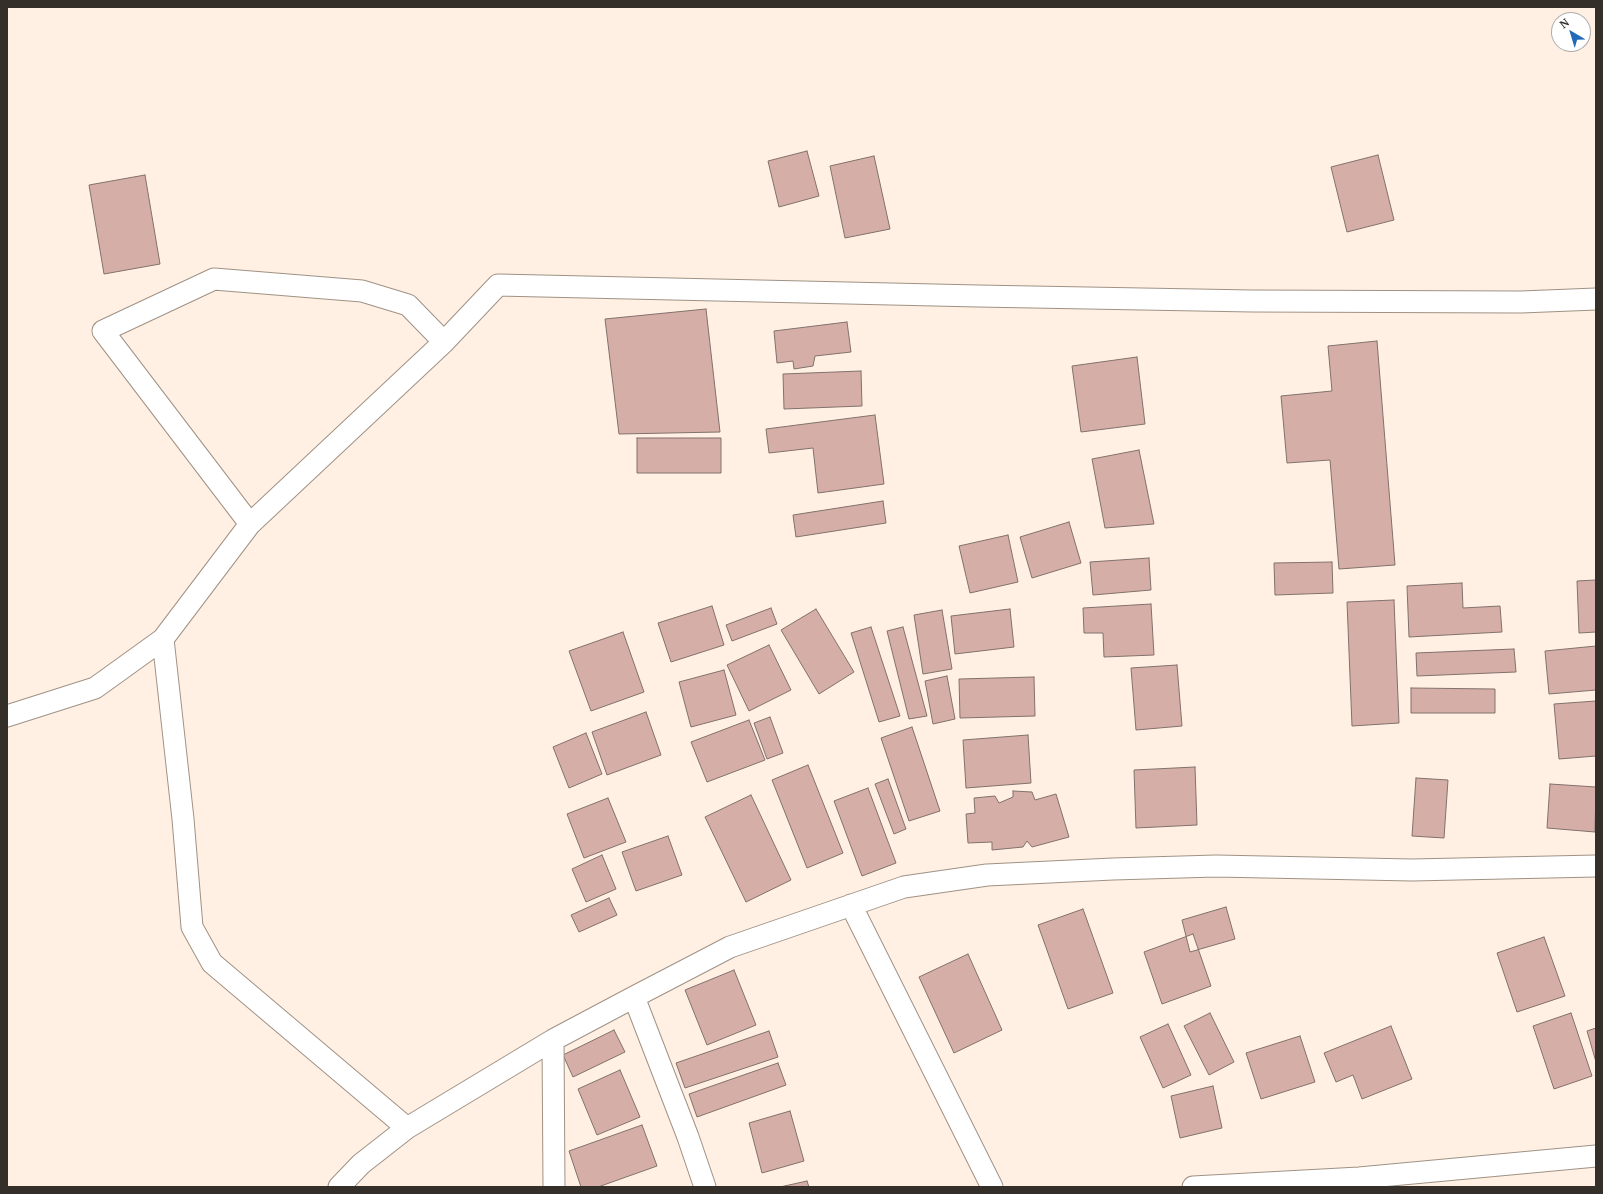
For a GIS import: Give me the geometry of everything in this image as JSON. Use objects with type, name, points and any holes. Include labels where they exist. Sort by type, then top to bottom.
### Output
[{"type":"street","points":[[250,524],[103,331],[214,279],[362,291],[408,305],[444,342]]},
{"type":"street","points":[[7,716],[95,688],[163,639],[250,524],[444,342],[498,285],[1252,301],[1521,302],[1596,299]]},
{"type":"street","points":[[163,639],[183,819],[192,927],[212,963],[407,1128]]},
{"type":"street","points":[[339,1187],[361,1164],[407,1128],[553,1040],[730,947],[904,887],[987,875],[1113,869],[1216,866],[1412,870],[1596,866]]},
{"type":"street","points":[[851,905],[992,1187]]},
{"type":"street","points":[[634,997],[688,1137],[705,1187]]},
{"type":"street","points":[[553,1040],[554,1187]]},
{"type":"street","points":[[1193,1187],[1359,1178],[1596,1156]]},
{"type":"building","points":[[807,151],[819,196],[779,207],[768,161]]},
{"type":"building","points":[[1378,155],[1394,220],[1347,232],[1331,167]]},
{"type":"building","points":[[874,156],[890,229],[845,238],[830,166]]},
{"type":"building","points":[[145,175],[160,264],[104,274],[89,185]]},
{"type":"building","points":[[706,309],[720,432],[619,434],[605,319]]},
{"type":"building","points":[[847,322],[851,352],[815,356],[813,366],[794,369],[793,361],[777,363],[774,331]]},
{"type":"building","points":[[1377,341],[1395,565],[1339,569],[1330,460],[1287,463],[1281,396],[1332,391],[1328,346]]},
{"type":"building","points":[[1137,357],[1145,424],[1081,432],[1072,366]]},
{"type":"building","points":[[861,371],[862,406],[784,409],[783,374]]},
{"type":"building","points":[[875,415],[884,484],[818,493],[813,448],[769,453],[766,429]]},
{"type":"building","points":[[637,438],[721,438],[721,473],[637,473]]},
{"type":"building","points":[[1139,450],[1154,524],[1105,528],[1092,459]]},
{"type":"building","points":[[883,501],[886,523],[796,537],[793,515]]},
{"type":"building","points":[[1069,522],[1081,563],[1032,578],[1020,537]]},
{"type":"building","points":[[1008,535],[1018,582],[970,593],[959,546]]},
{"type":"building","points":[[1149,558],[1151,590],[1093,595],[1090,562]]},
{"type":"building","points":[[1332,562],[1333,593],[1275,595],[1274,563]]},
{"type":"building","points":[[1596,580],[1596,632],[1579,633],[1577,581]]},
{"type":"building","points":[[1462,583],[1463,608],[1500,606],[1502,632],[1409,637],[1407,586]]},
{"type":"building","points":[[1394,600],[1399,723],[1352,726],[1347,602]]},
{"type":"building","points":[[1151,604],[1154,655],[1104,657],[1103,633],[1084,633],[1083,608]]},
{"type":"building","points":[[712,606],[724,645],[671,662],[658,623]]},
{"type":"building","points":[[771,608],[777,624],[732,641],[726,625]]},
{"type":"building","points":[[816,609],[854,672],[819,694],[781,630]]},
{"type":"building","points":[[1010,609],[1014,647],[955,654],[951,616]]},
{"type":"building","points":[[942,610],[952,669],[923,674],[914,615]]},
{"type":"building","points":[[871,627],[900,716],[879,722],[851,633]]},
{"type":"building","points":[[903,627],[927,716],[909,719],[887,631]]},
{"type":"building","points":[[623,632],[644,692],[591,711],[569,651]]},
{"type":"building","points":[[769,645],[791,690],[749,711],[727,665]]},
{"type":"building","points":[[1596,646],[1596,690],[1549,694],[1545,651]]},
{"type":"building","points":[[1514,649],[1516,672],[1417,676],[1416,653]]},
{"type":"building","points":[[1177,665],[1182,726],[1136,730],[1131,668]]},
{"type":"building","points":[[724,670],[736,715],[691,727],[679,682]]},
{"type":"building","points":[[947,676],[955,719],[933,724],[925,681]]},
{"type":"building","points":[[1034,677],[1035,716],[960,718],[959,679]]},
{"type":"building","points":[[1411,688],[1495,689],[1495,713],[1411,713]]},
{"type":"building","points":[[1596,701],[1596,756],[1559,759],[1554,704]]},
{"type":"building","points":[[646,712],[661,755],[607,775],[592,732]]},
{"type":"building","points":[[770,717],[783,753],[767,759],[754,723]]},
{"type":"building","points":[[749,720],[765,760],[707,782],[691,742]]},
{"type":"building","points":[[912,727],[940,811],[909,821],[881,738]]},
{"type":"building","points":[[586,733],[602,774],[569,788],[553,747]]},
{"type":"building","points":[[1028,735],[1031,783],[966,788],[963,740]]},
{"type":"building","points":[[808,765],[843,853],[807,868],[772,780]]},
{"type":"building","points":[[1195,767],[1197,825],[1136,828],[1134,770]]},
{"type":"building","points":[[1416,778],[1448,780],[1444,838],[1412,836]]},
{"type":"building","points":[[888,779],[906,829],[894,834],[875,784]]},
{"type":"building","points":[[1550,784],[1596,787],[1595,832],[1547,828]]},
{"type":"building","points":[[868,788],[896,863],[862,876],[834,801]]},
{"type":"building","points":[[1013,791],[1032,792],[1035,800],[1056,794],[1069,837],[1032,847],[1027,841],[1023,847],[992,850],[992,842],[968,843],[966,814],[975,813],[974,798],[995,796],[999,803],[1013,797]]},
{"type":"building","points":[[751,795],[791,880],[746,902],[705,817]]},
{"type":"building","points":[[608,798],[626,842],[584,858],[567,814]]},
{"type":"building","points":[[668,836],[682,875],[636,891],[622,852]]},
{"type":"building","points":[[602,855],[616,889],[586,902],[572,869]]},
{"type":"building","points":[[609,898],[617,915],[579,932],[571,915]]},
{"type":"building","points":[[1226,907],[1235,939],[1190,952],[1182,920]]},
{"type":"building","points":[[1083,909],[1113,993],[1068,1009],[1038,925]]},
{"type":"building","points":[[1193,934],[1211,986],[1162,1004],[1144,952]]},
{"type":"building","points":[[1544,937],[1565,996],[1517,1012],[1497,953]]},
{"type":"building","points":[[968,954],[1002,1030],[954,1053],[919,977]]},
{"type":"building","points":[[734,970],[756,1025],[707,1045],[685,990]]},
{"type":"building","points":[[1210,1013],[1234,1062],[1209,1075],[1184,1026]]},
{"type":"building","points":[[1571,1013],[1592,1076],[1554,1089],[1533,1026]]},
{"type":"building","points":[[1168,1024],[1191,1075],[1163,1088],[1140,1037]]},
{"type":"building","points":[[1391,1026],[1412,1079],[1362,1099],[1353,1075],[1336,1082],[1324,1053]]},
{"type":"building","points":[[1596,1028],[1596,1062],[1587,1031]]},
{"type":"building","points":[[614,1030],[625,1052],[573,1077],[563,1055]]},
{"type":"building","points":[[769,1031],[778,1057],[685,1088],[676,1063]]},
{"type":"building","points":[[1300,1036],[1315,1082],[1261,1099],[1246,1053]]},
{"type":"building","points":[[778,1063],[786,1085],[697,1117],[689,1094]]},
{"type":"building","points":[[620,1070],[640,1117],[597,1135],[578,1089]]},
{"type":"building","points":[[1213,1086],[1222,1128],[1180,1138],[1171,1096]]},
{"type":"building","points":[[790,1111],[804,1161],[762,1173],[749,1123]]},
{"type":"building","points":[[642,1125],[657,1166],[598,1187],[581,1187],[569,1151]]},
{"type":"building","points":[[807,1181],[809,1187],[780,1187]]}]
